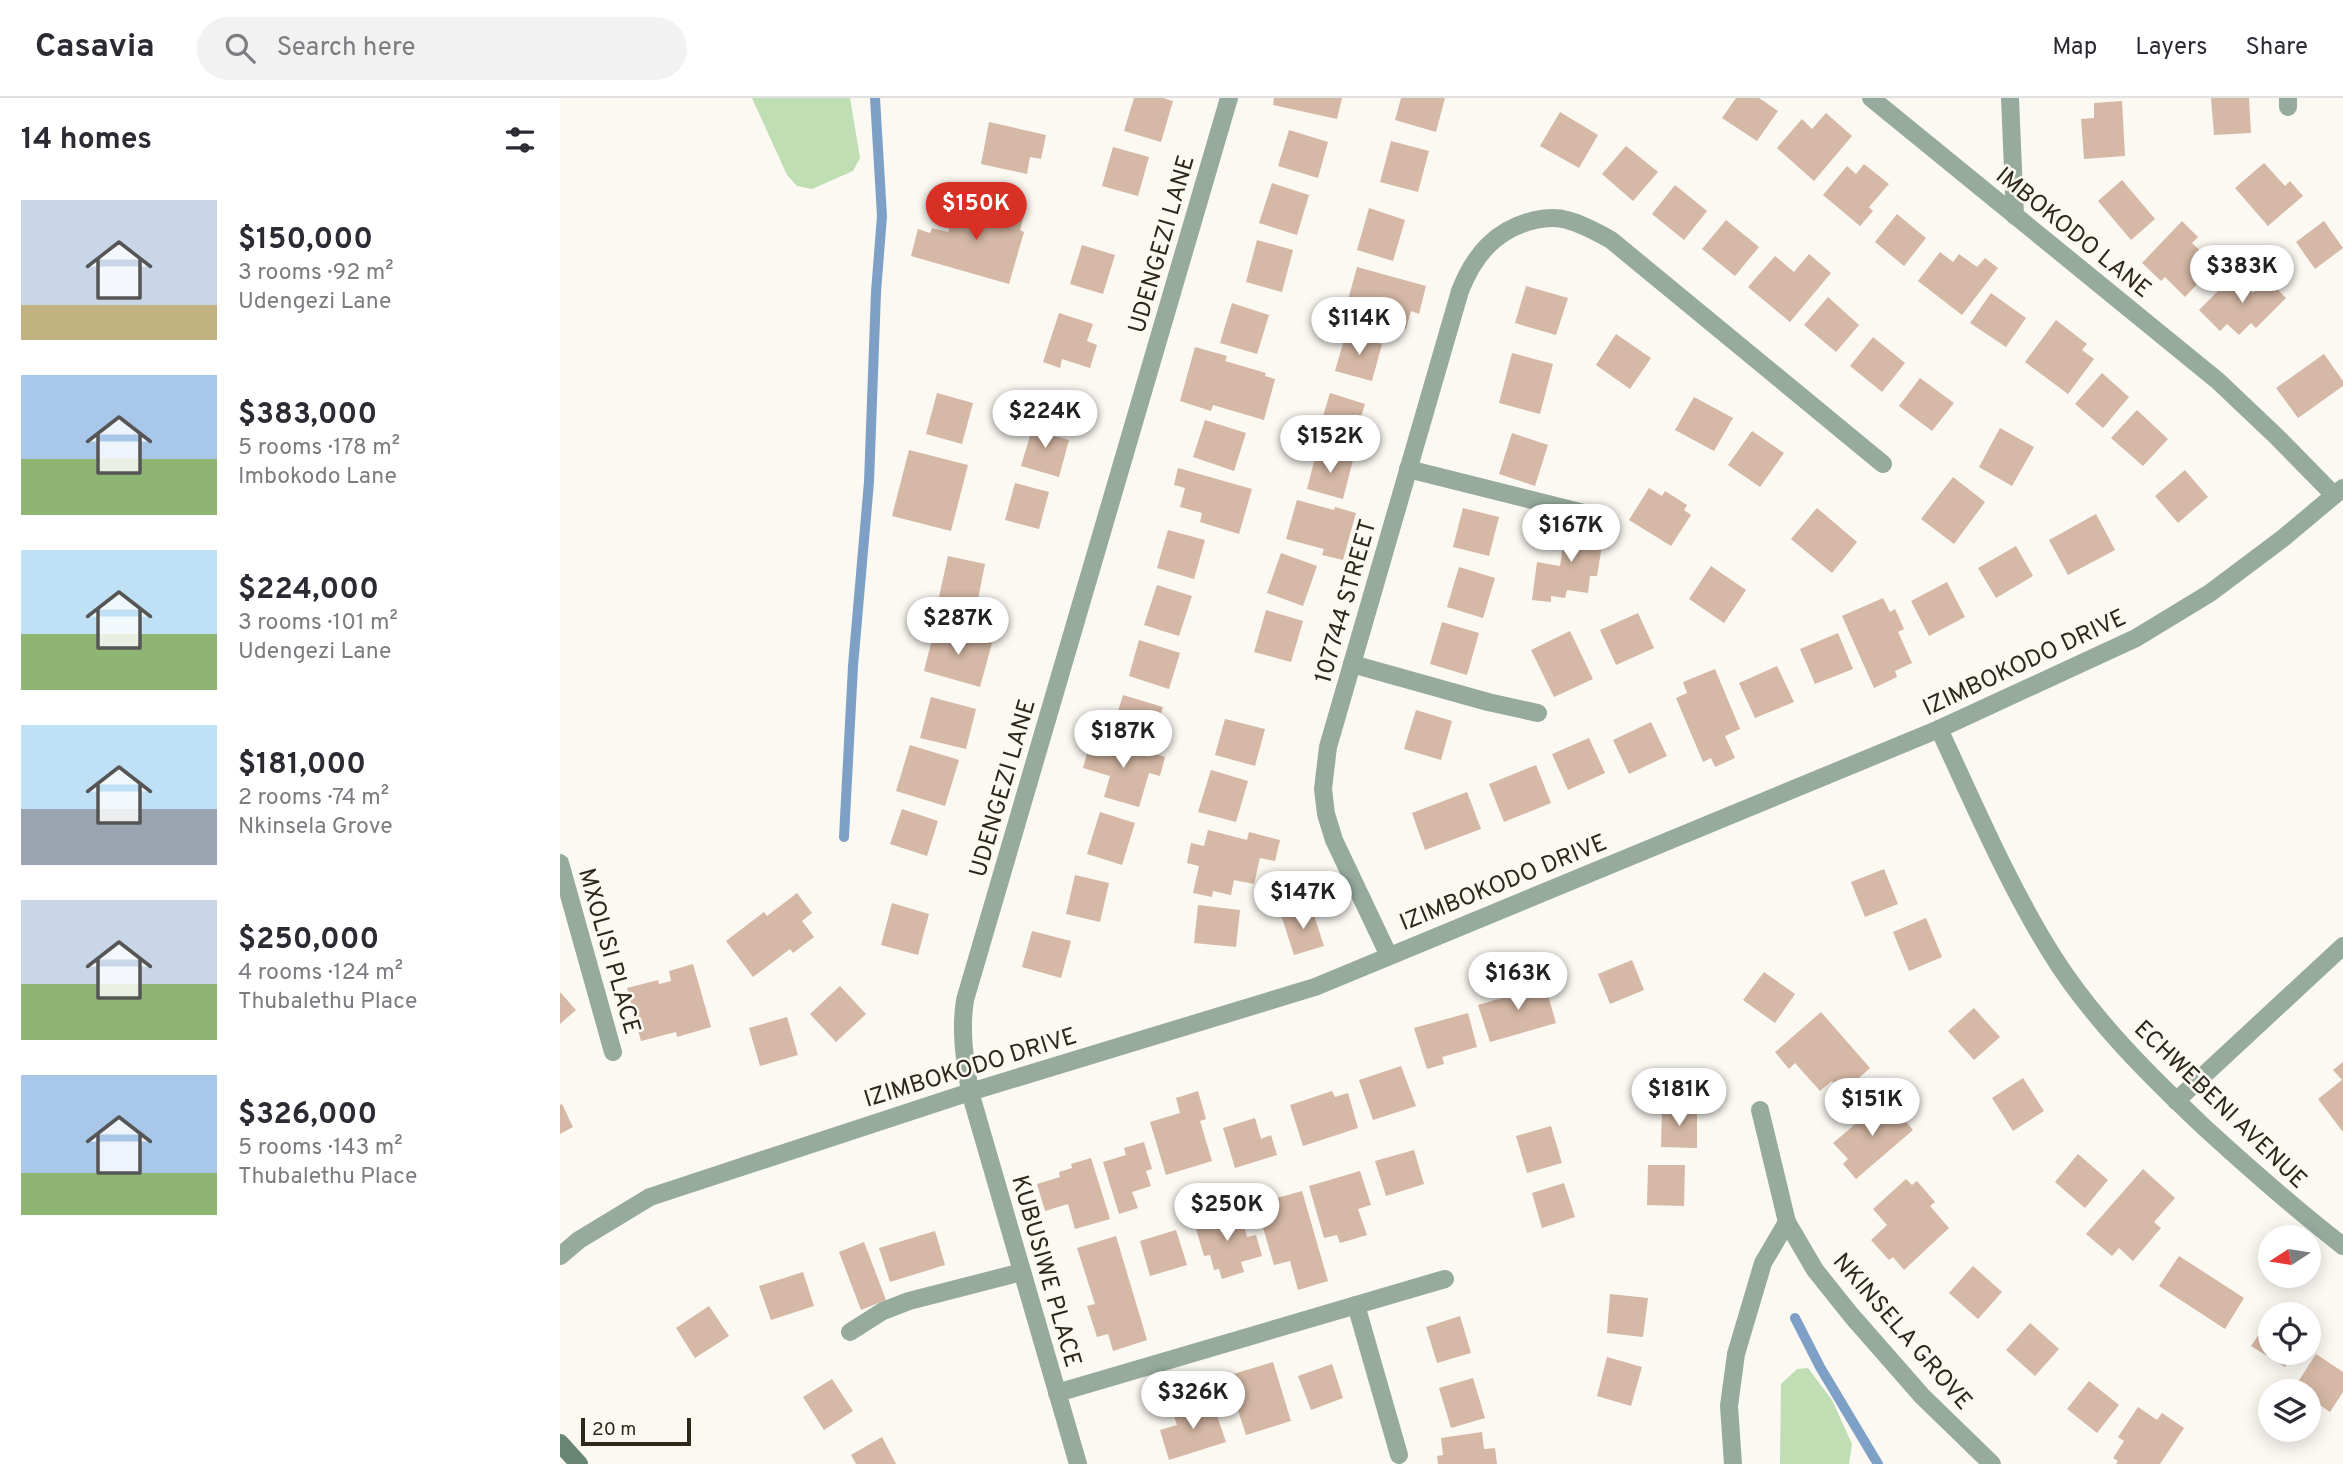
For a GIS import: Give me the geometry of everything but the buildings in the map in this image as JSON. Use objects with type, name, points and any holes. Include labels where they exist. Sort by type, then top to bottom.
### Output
[{"type":"main road","points":[[560,1443],[579,1464]]},
{"type":"street","name":"UDENGEZI LANE","points":[[970,1092],[963,1049],[965,1000],[1229,98]]},
{"type":"street","name":"IMBOKODO LANE","points":[[1871,98],[2218,380],[2339,491]]},
{"type":"street","points":[[2010,98],[2015,216]]},
{"type":"street","name":"107744 STREET","points":[[1389,956],[1334,840],[1326,814],[1324,767],[1468,269],[1480,252],[1508,229],[1544,218],[1564,219],[1611,240],[1883,464]]},
{"type":"street","points":[[1408,469],[1596,516]]},
{"type":"street","name":"IZIMBOKODO DRIVE","points":[[560,1256],[579,1240],[650,1197],[970,1092],[1315,987],[1939,729],[2136,638],[2210,593],[2282,539],[2339,491]]},
{"type":"street","points":[[1352,664],[1488,702],[1538,713]]},
{"type":"street","name":"ECHWEBENI AVENUE","points":[[1939,729],[2016,892],[2052,955],[2122,1047],[2176,1101],[2307,1219],[2343,1246]]},
{"type":"street","name":"MXOLISI PLACE","points":[[560,863],[613,1052]]},
{"type":"street","points":[[2176,1101],[2343,946]]},
{"type":"street","name":"KUBUSIWE PLACE","points":[[970,1092],[1078,1464]]},
{"type":"street","name":"NKINSELA GROVE","points":[[1760,1110],[1787,1222],[1815,1270],[1922,1396],[1992,1464]]},
{"type":"street","points":[[1733,1464],[1729,1406],[1736,1354],[1763,1263],[1787,1222]]},
{"type":"street","points":[[850,1332],[883,1311],[909,1301],[1022,1272]]},
{"type":"street","points":[[1057,1392],[1445,1279]]},
{"type":"street","points":[[1356,1305],[1399,1455]]},
{"type":"green space","points":[[752,98],[850,98],[860,158],[853,171],[812,189],[797,186],[787,175]]},
{"type":"green space","points":[[1808,1368],[1832,1400],[1852,1444],[1849,1464],[1780,1464],[1781,1384],[1797,1369]]},
{"type":"waterway","points":[[844,837],[853,666],[869,482],[876,292],[882,216],[875,98]]},
{"type":"waterway","points":[[1795,1318],[1820,1367],[1878,1464]]}]
